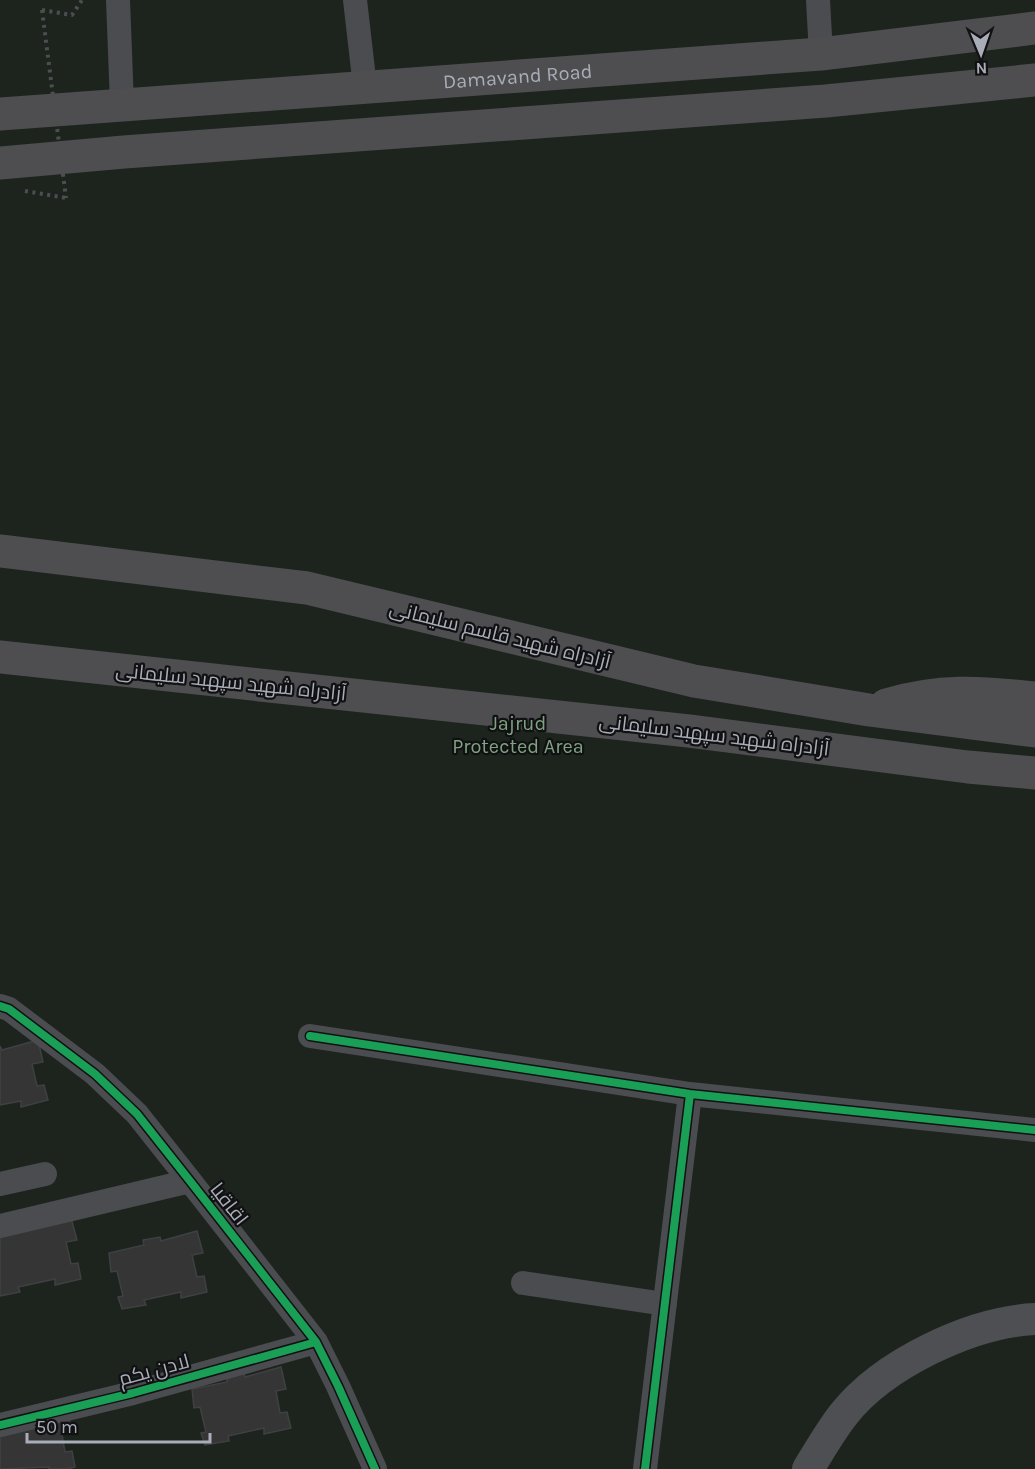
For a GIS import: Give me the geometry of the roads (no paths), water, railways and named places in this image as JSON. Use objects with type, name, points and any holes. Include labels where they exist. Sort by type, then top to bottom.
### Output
[{"type":"highway","name":"Damavand Road","points":[[0,114],[821,54],[1035,28]]},
{"type":"highway","points":[[0,163],[826,101],[1035,80]]},
{"type":"highway","name":"آزادراه شهید قاسم سلیمانی","points":[[0,551],[307,588],[694,681],[869,710]]},
{"type":"highway","name":"آزادراه شهید سپهبد سلیمانی","points":[[0,657],[689,731],[968,767],[1035,773]]},
{"type":"highway","points":[[869,710],[911,698],[940,693],[979,692],[1035,698]]},
{"type":"highway","points":[[869,710],[1035,731]]},
{"type":"main road","points":[[808,1469],[844,1415],[874,1383],[893,1369],[926,1352],[985,1328],[1007,1322],[1035,1319]]},
{"type":"street","points":[[118,0],[122,104]]},
{"type":"street","points":[[355,0],[365,87]]},
{"type":"street","points":[[818,0],[821,54]]},
{"type":"street","name":"اقاقیا","points":[[0,1006],[9,1009],[95,1074],[137,1114],[316,1342],[371,1468]]},
{"type":"street","points":[[310,1036],[690,1094],[1035,1130]]},
{"type":"street","points":[[645,1469],[690,1094]]},
{"type":"street","points":[[0,1184],[45,1174]]},
{"type":"street","points":[[0,1226],[190,1181]]},
{"type":"street","points":[[523,1283],[664,1304]]},
{"type":"street","name":"لادن یکم","points":[[0,1425],[133,1393],[316,1342]]},
{"type":"park label","name":"Jajrud Protected Area","points":[[518,734]]}]
